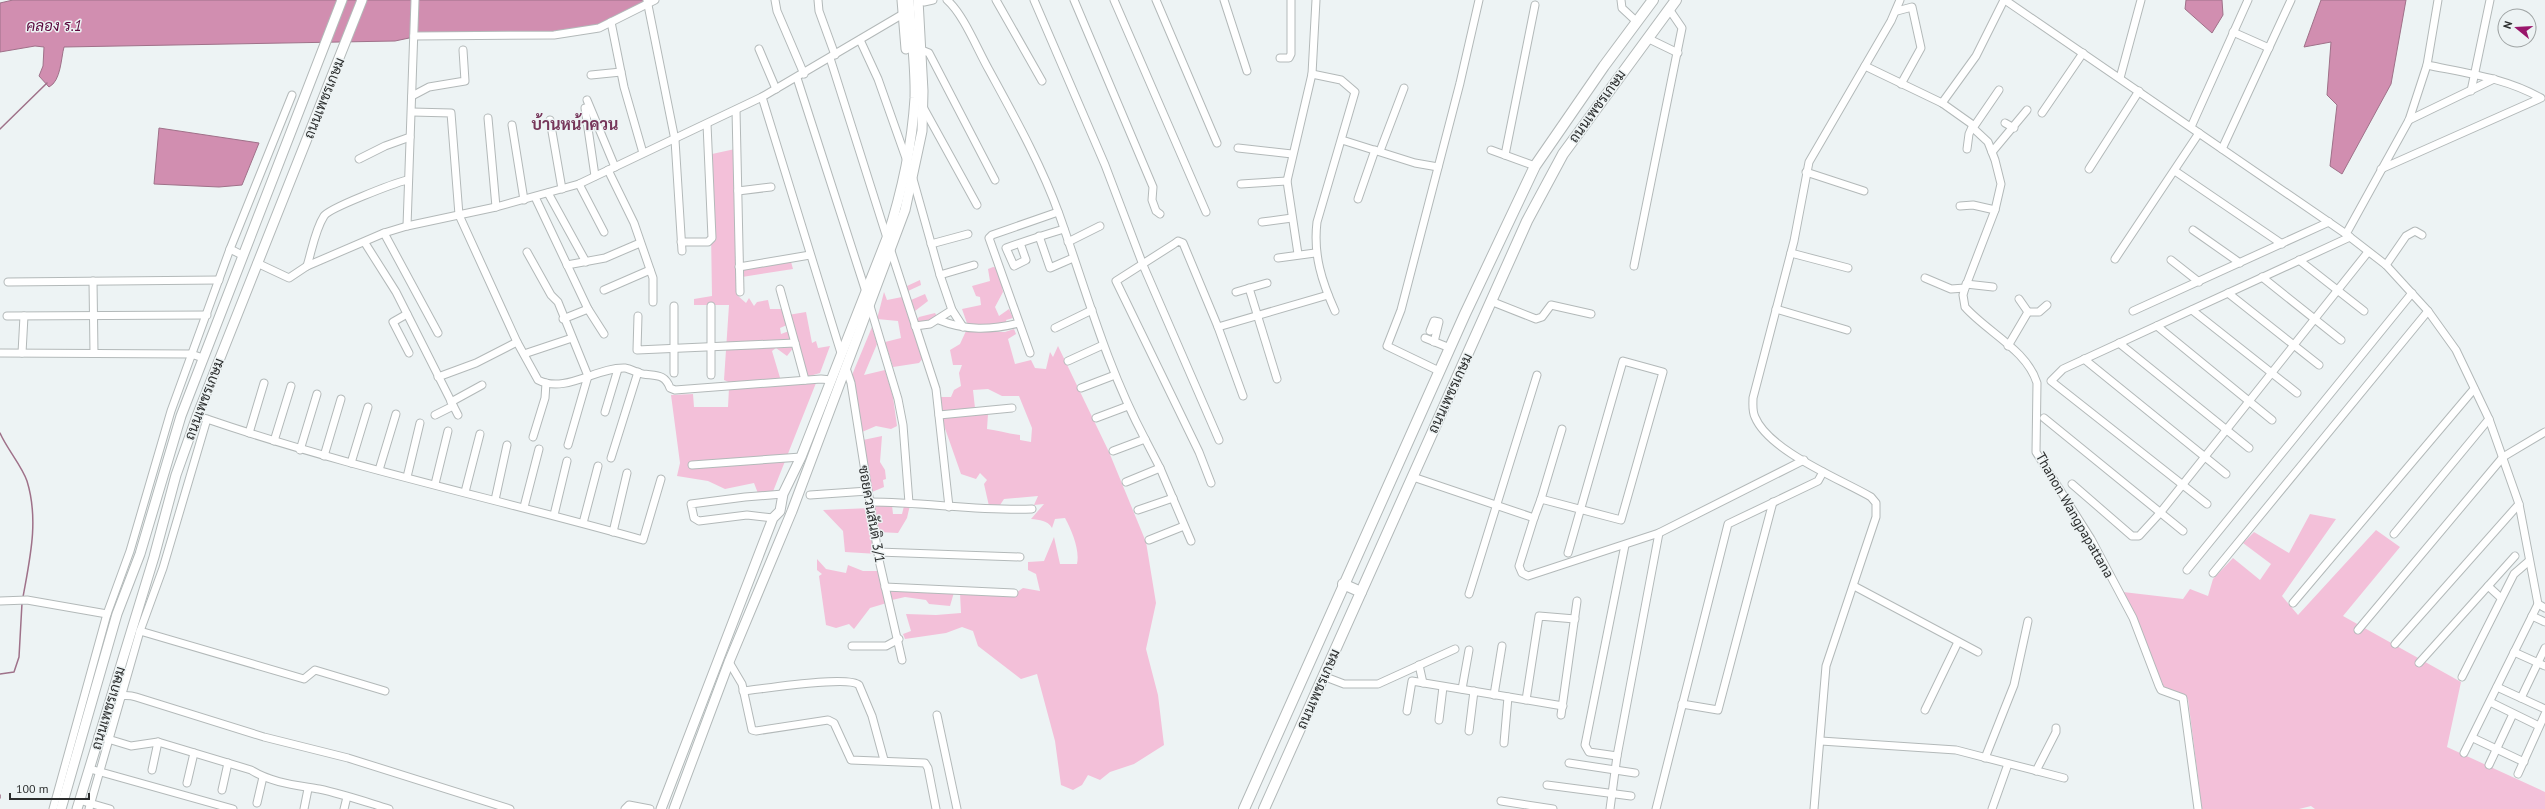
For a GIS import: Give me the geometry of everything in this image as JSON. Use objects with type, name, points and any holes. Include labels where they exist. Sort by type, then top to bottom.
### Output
[{"type":"highway","name":"ถนนเพชรเกษม","points":[[1244,809],[1439,371],[1535,166],[1653,0]]},
{"type":"highway","name":"ถนนเพชรเกษม","points":[[1264,809],[1413,476],[1493,302],[1527,221],[1563,154],[1676,0]]},
{"type":"highway","points":[[1343,584],[1361,592]]},
{"type":"main road","name":"ถนนเพชรเกษม","points":[[61,809],[117,614],[140,554],[181,416],[202,358],[342,0]]},
{"type":"main road","name":"ถนนเพชรเกษม","points":[[78,804],[154,557],[176,475],[256,263],[321,107],[362,0]]},
{"type":"main road","points":[[902,0],[912,132]]},
{"type":"main road","points":[[661,809],[774,518],[780,511],[783,494],[801,457],[841,353],[888,238],[908,163],[912,132],[915,96],[909,0]]},
{"type":"main road","points":[[923,91],[925,1]]},
{"type":"main road","points":[[674,809],[729,662],[758,597],[892,251],[913,179],[922,131],[925,1]]},
{"type":"main road","points":[[746,593],[758,597]]},
{"type":"main road","points":[[117,614],[134,618]]},
{"type":"street","points":[[407,226],[407,180],[412,112],[415,0]]},
{"type":"street","points":[[414,36],[554,35],[599,28],[648,2],[655,0]]},
{"type":"street","points":[[775,0],[776,11],[804,74]]},
{"type":"street","points":[[818,0],[819,11],[832,57],[888,238]]},
{"type":"street","points":[[947,0],[956,11],[1018,124],[1058,212],[1103,345],[1115,375],[1128,406],[1160,468],[1191,541]]},
{"type":"street","points":[[996,0],[1042,81]]},
{"type":"street","points":[[1034,0],[1106,166],[1143,265],[1219,440]]},
{"type":"street","points":[[1074,0],[1153,187],[1152,200],[1156,211],[1160,214]]},
{"type":"street","points":[[1114,0],[1206,212]]},
{"type":"street","points":[[1156,0],[1217,143]]},
{"type":"street","points":[[1224,0],[1247,71]]},
{"type":"street","points":[[1280,58],[1289,58],[1291,54],[1291,0]]},
{"type":"street","points":[[1298,254],[1287,181],[1292,154],[1312,74],[1316,0]]},
{"type":"street","points":[[1439,371],[1387,346],[1401,310],[1479,0]]},
{"type":"street","points":[[1621,0],[1622,8],[1636,22]]},
{"type":"street","points":[[1814,809],[1821,741],[1826,666],[1838,625],[1854,586],[1876,517],[1876,503],[1871,496],[1822,472],[1779,445],[1754,416],[1753,398],[1791,253],[1806,172],[1820,142],[1897,11],[1900,0]]},
{"type":"street","points":[[1942,103],[1976,56],[2005,0],[2348,235],[2386,265],[2428,311],[2456,350],[2488,419],[2503,457],[2519,504],[2538,604],[2464,754]]},
{"type":"street","points":[[2120,78],[2141,0]]},
{"type":"street","points":[[2191,127],[2248,0]]},
{"type":"street","points":[[2222,149],[2291,0]]},
{"type":"street","points":[[2207,504],[2051,382],[2063,369],[2299,260],[2348,235],[2381,169],[2409,120],[2427,65],[2438,0]]},
{"type":"street","points":[[2471,91],[2490,0]]},
{"type":"street","points":[[648,2],[675,140],[682,251]]},
{"type":"street","points":[[1505,155],[1535,5]]},
{"type":"street","points":[[1897,11],[1912,7],[1921,48],[1901,84]]},
{"type":"street","points":[[1634,266],[1682,28],[1669,9]]},
{"type":"street","points":[[256,263],[290,278],[307,266],[365,243],[384,233],[407,226],[459,216],[524,200],[579,184],[643,153],[675,140],[762,97],[804,74],[903,14]]},
{"type":"street","points":[[611,22],[621,72],[643,153]]},
{"type":"street","points":[[2233,32],[2269,48]]},
{"type":"street","points":[[1647,38],[1678,53]]},
{"type":"street","points":[[860,40],[878,79],[908,163]]},
{"type":"street","points":[[759,49],[776,89]]},
{"type":"street","points":[[412,96],[429,87],[465,81],[463,50]]},
{"type":"street","points":[[924,51],[929,53],[995,180]]},
{"type":"street","points":[[2042,113],[2083,53]]},
{"type":"street","points":[[2381,169],[2541,98],[2520,86],[2475,74],[2427,65]]},
{"type":"street","name":"Thanon Wangpapattana","points":[[1865,66],[1942,103],[1973,126],[1988,142],[2001,184],[1995,210],[1962,295],[1965,307],[2008,346],[2034,373],[2037,383],[2036,452],[2095,545],[2133,618],[2159,686],[2165,692],[2183,698],[2198,809]]},
{"type":"street","points":[[591,75],[621,72]]},
{"type":"street","points":[[1312,74],[1341,80],[1355,92],[1317,222],[1315,253],[1328,296],[1335,311]]},
{"type":"street","points":[[797,78],[866,292]]},
{"type":"street","points":[[2409,120],[2494,79]]},
{"type":"street","points":[[1358,199],[1404,88]]},
{"type":"street","points":[[1967,149],[1968,134],[1998,90]]},
{"type":"street","points":[[2089,169],[2139,91]]},
{"type":"street","points":[[52,809],[107,614],[130,551],[171,411],[191,354],[208,316],[230,250],[292,95]]},
{"type":"street","points":[[762,97],[841,353]]},
{"type":"street","points":[[588,100],[615,167]]},
{"type":"street","points":[[923,107],[977,204]]},
{"type":"street","points":[[585,108],[595,176]]},
{"type":"street","points":[[736,110],[740,292]]},
{"type":"street","points":[[1992,152],[2014,128],[2027,110]]},
{"type":"street","points":[[412,112],[452,113],[459,216],[517,342],[538,380],[546,383],[573,381],[588,376],[627,368],[638,372],[662,376],[667,380],[670,388],[675,390],[806,380],[831,380]]},
{"type":"street","points":[[488,118],[496,207]]},
{"type":"street","points":[[550,120],[562,189]]},
{"type":"street","points":[[2005,123],[2014,128]]},
{"type":"street","points":[[681,242],[708,242],[712,238],[707,124]]},
{"type":"street","points":[[512,125],[524,200]]},
{"type":"street","points":[[2115,259],[2199,133]]},
{"type":"street","points":[[359,159],[385,146],[410,137]]},
{"type":"street","points":[[1342,140],[1414,163],[1438,167]]},
{"type":"street","points":[[1238,148],[1292,154]]},
{"type":"street","points":[[1491,150],[1535,166]]},
{"type":"street","points":[[608,170],[634,223],[653,278],[653,302]]},
{"type":"street","points":[[2175,171],[2282,244]]},
{"type":"street","points":[[1806,172],[1864,191]]},
{"type":"street","points":[[913,179],[940,275],[952,310],[963,326]]},
{"type":"street","points":[[307,266],[319,226],[326,213],[390,185],[407,180]]},
{"type":"street","points":[[1241,184],[1287,181]]},
{"type":"street","points":[[579,184],[604,232]]},
{"type":"street","points":[[738,191],[771,187]]},
{"type":"street","points":[[548,193],[586,262]]},
{"type":"street","points":[[535,197],[588,309],[604,334]]},
{"type":"street","points":[[1960,206],[1973,205],[1995,210]]},
{"type":"street","points":[[1030,353],[1018,323],[989,238],[1058,212]]},
{"type":"street","points":[[1262,222],[1292,218]]},
{"type":"street","points":[[2133,311],[2330,222]]},
{"type":"street","points":[[1068,242],[1100,226]]},
{"type":"street","points":[[1020,243],[1064,229]]},
{"type":"street","points":[[2193,230],[2240,263]]},
{"type":"street","points":[[2386,265],[2406,236],[2415,231],[2422,235]]},
{"type":"street","points":[[384,233],[438,333]]},
{"type":"street","points":[[931,244],[968,234]]},
{"type":"street","points":[[1039,236],[1050,268],[1073,258]]},
{"type":"street","points":[[1211,482],[1199,452],[1116,282],[1178,241],[1183,243],[1218,327],[1244,396]]},
{"type":"street","points":[[365,243],[396,292],[458,415]]},
{"type":"street","points":[[567,265],[605,258],[640,243]]},
{"type":"street","points":[[230,250],[242,255]]},
{"type":"street","points":[[892,251],[936,388],[949,507]]},
{"type":"street","points":[[527,252],[551,295],[558,302],[563,319],[588,376],[568,445]]},
{"type":"street","points":[[2072,484],[2134,537],[2139,536],[2205,458],[2368,252]]},
{"type":"street","points":[[1278,258],[1298,254],[1315,253]]},
{"type":"street","points":[[1791,253],[1848,268]]},
{"type":"street","points":[[739,267],[810,255]]},
{"type":"street","points":[[2171,260],[2199,282]]},
{"type":"street","points":[[2299,260],[2364,311]]},
{"type":"street","points":[[940,275],[974,265]]},
{"type":"street","points":[[604,290],[650,270]]},
{"type":"street","points":[[2262,277],[2342,340]]},
{"type":"street","points":[[1925,278],[1951,290],[1965,286],[1993,287]]},
{"type":"street","points":[[8,282],[219,280]]},
{"type":"street","points":[[93,281],[94,353]]},
{"type":"street","points":[[1236,292],[1267,283]]},
{"type":"street","points":[[1249,288],[1277,379]]},
{"type":"street","points":[[780,289],[806,380]]},
{"type":"street","points":[[2228,293],[2319,365]]},
{"type":"street","points":[[2186,570],[2412,293]]},
{"type":"street","points":[[1218,327],[1328,296]]},
{"type":"street","points":[[2019,299],[2028,312]]},
{"type":"street","points":[[1493,302],[1536,319],[1542,317],[1551,305],[1591,314]]},
{"type":"street","points":[[2028,312],[2039,312],[2047,305]]},
{"type":"street","points":[[674,306],[674,373]]},
{"type":"street","points":[[711,306],[711,375]]},
{"type":"street","points":[[870,306],[898,399],[903,425],[909,503]]},
{"type":"street","points":[[563,319],[588,309]]},
{"type":"street","points":[[1776,309],[1847,330]]},
{"type":"street","points":[[915,326],[928,325],[939,320],[952,310]]},
{"type":"street","points":[[1055,328],[1092,310]]},
{"type":"street","points":[[2192,310],[2297,393]]},
{"type":"street","points":[[2212,573],[2428,311]]},
{"type":"street","points":[[2008,346],[2028,312]]},
{"type":"street","points":[[407,314],[393,322],[410,352]]},
{"type":"street","points":[[7,316],[208,316]]},
{"type":"street","points":[[22,353],[24,316]]},
{"type":"street","points":[[638,316],[637,350],[795,343]]},
{"type":"street","points":[[939,320],[963,326],[988,329],[1018,323]]},
{"type":"street","points":[[1430,331],[1434,321],[1439,322],[1434,342]]},
{"type":"street","points":[[2157,326],[2272,420]]},
{"type":"street","points":[[524,354],[572,338]]},
{"type":"street","points":[[1425,338],[1450,348]]},
{"type":"street","points":[[438,377],[476,363],[517,342]]},
{"type":"street","points":[[2119,343],[2248,448]]},
{"type":"street","points":[[1068,361],[1103,345]]},
{"type":"street","points":[[0,353],[191,354],[202,358]]},
{"type":"street","points":[[2084,359],[2226,474]]},
{"type":"street","points":[[1541,499],[1580,509],[1621,520],[1663,372],[1623,361],[1580,509],[1568,553]]},
{"type":"street","name":"ซอยควนสันติ 3/1","points":[[846,368],[851,383],[884,588],[899,640],[902,660]]},
{"type":"street","points":[[605,412],[618,369]]},
{"type":"street","points":[[611,458],[638,372]]},
{"type":"street","points":[[1469,594],[1498,505],[1537,374]]},
{"type":"street","points":[[1081,388],[1115,375]]},
{"type":"street","points":[[249,433],[264,383]]},
{"type":"street","points":[[533,438],[545,398],[546,383]]},
{"type":"street","points":[[435,415],[482,385]]},
{"type":"street","points":[[274,441],[290,386]]},
{"type":"street","points":[[2293,603],[2474,389]]},
{"type":"street","points":[[300,450],[317,394]]},
{"type":"street","points":[[324,456],[341,399]]},
{"type":"street","points":[[1096,418],[1128,406]]},
{"type":"street","points":[[351,463],[368,407]]},
{"type":"street","points":[[939,415],[1012,408]]},
{"type":"street","points":[[379,470],[396,414]]},
{"type":"street","points":[[197,416],[300,450],[524,507],[644,540],[661,479]]},
{"type":"street","points":[[2044,418],[2183,532]]},
{"type":"street","points":[[90,806],[140,631],[163,568],[207,419]]},
{"type":"street","points":[[2394,534],[2488,419]]},
{"type":"street","points":[[407,477],[420,423]]},
{"type":"street","points":[[1562,430],[1519,566],[1522,573],[1528,576],[1659,533],[1804,460]]},
{"type":"street","points":[[435,484],[448,431]]},
{"type":"street","points":[[2358,630],[2503,457],[2545,432]]},
{"type":"street","points":[[465,492],[480,434]]},
{"type":"street","points":[[1113,451],[1145,439]]},
{"type":"street","points":[[494,500],[507,445]]},
{"type":"street","points":[[524,507],[539,449]]},
{"type":"street","points":[[692,465],[801,457]]},
{"type":"street","points":[[554,515],[567,460]]},
{"type":"street","points":[[583,524],[598,466]]},
{"type":"street","points":[[1126,482],[1160,468]]},
{"type":"street","points":[[1656,809],[1728,524],[1818,481],[1822,472]]},
{"type":"street","points":[[613,532],[627,473]]},
{"type":"street","points":[[1413,476],[1534,518]]},
{"type":"street","points":[[810,495],[868,491]]},
{"type":"street","points":[[774,518],[748,515],[699,521],[694,518],[692,504],[783,494]]},
{"type":"street","points":[[1138,510],[1173,498]]},
{"type":"street","points":[[870,502],[909,503],[949,507],[1032,509]]},
{"type":"street","points":[[1682,704],[1718,710],[1773,502]]},
{"type":"street","points":[[2395,644],[2519,504]]},
{"type":"street","points":[[1149,540],[1184,526]]},
{"type":"street","points":[[1610,809],[1617,756],[1659,533]]},
{"type":"street","points":[[1617,756],[1589,752],[1585,745],[1625,545]]},
{"type":"street","points":[[878,552],[1020,557]]},
{"type":"street","points":[[2419,662],[2515,556]]},
{"type":"street","points":[[2462,677],[2514,574],[2530,561]]},
{"type":"street","points":[[1854,586],[1978,652]]},
{"type":"street","points":[[2488,586],[2502,598]]},
{"type":"street","points":[[884,588],[1014,592]]},
{"type":"street","points":[[4,600],[27,600],[107,614]]},
{"type":"street","points":[[1561,715],[1577,601]]},
{"type":"street","points":[[2538,604],[2545,608]]},
{"type":"street","points":[[1526,700],[1539,616],[1574,619]]},
{"type":"street","points":[[2532,616],[2545,622]]},
{"type":"street","points":[[1985,758],[2014,685],[2028,621]]},
{"type":"street","points":[[140,631],[304,679],[315,670],[385,691]]},
{"type":"street","points":[[852,646],[886,646],[899,640]]},
{"type":"street","points":[[1925,710],[1958,642]]},
{"type":"street","points":[[1494,695],[1502,646]]},
{"type":"street","points":[[1323,676],[1344,684],[1378,684],[1454,648]]},
{"type":"street","points":[[2521,698],[2541,665],[2545,648]]},
{"type":"street","points":[[1462,690],[1468,650]]},
{"type":"street","points":[[2514,652],[2541,665]]},
{"type":"street","points":[[729,662],[738,676],[752,730],[828,720],[834,723],[851,760],[884,760],[925,764],[928,768],[936,809]]},
{"type":"street","points":[[1419,665],[1423,683]]},
{"type":"street","points":[[743,691],[839,681],[856,682],[859,685],[872,716],[884,760]]},
{"type":"street","points":[[1407,711],[1412,682],[1563,706]]},
{"type":"street","points":[[1439,720],[1444,686]]},
{"type":"street","points":[[2497,687],[2545,709]]},
{"type":"street","points":[[1469,731],[1474,691]]},
{"type":"street","points":[[112,694],[122,697],[129,695],[136,696],[264,737],[348,758],[510,809]]},
{"type":"street","points":[[1504,743],[1508,697]]},
{"type":"street","points":[[2490,702],[2539,726]]},
{"type":"street","points":[[2489,764],[2513,714]]},
{"type":"street","points":[[2518,774],[2545,714]]},
{"type":"street","points":[[937,715],[957,809]]},
{"type":"street","points":[[2036,771],[2056,728]]},
{"type":"street","points":[[98,736],[131,746],[158,742],[251,770],[263,778],[308,789],[319,789],[384,808]]},
{"type":"street","points":[[2473,738],[2524,762]]},
{"type":"street","points":[[1821,741],[1956,750],[2064,778]]},
{"type":"street","points":[[152,770],[158,742]]},
{"type":"street","points":[[187,783],[194,753]]},
{"type":"street","points":[[222,790],[228,763]]},
{"type":"street","points":[[1570,763],[1635,773]]},
{"type":"street","points":[[1992,809],[2008,764]]},
{"type":"street","points":[[90,769],[233,809]]},
{"type":"street","points":[[257,803],[263,778]]},
{"type":"street","points":[[1547,785],[1632,796]]},
{"type":"street","points":[[304,809],[308,789]]},
{"type":"street","points":[[344,809],[347,797]]},
{"type":"street","points":[[1501,801],[1553,809]]},
{"type":"street","points":[[78,804],[110,809]]},
{"type":"street","points":[[625,809],[629,805],[650,809]]},
{"type":"shaded area","points":[[735,149],[737,295],[746,303],[749,298],[754,306],[757,302],[768,300],[770,309],[784,309],[787,325],[780,328],[781,334],[789,331],[794,347],[787,356],[776,348],[772,351],[781,381],[733,384],[724,380],[729,305],[694,305],[694,299],[712,296],[710,166],[712,154]]},
{"type":"shaded area","points":[[783,256],[783,259],[790,258],[793,269],[742,277],[742,263]]},
{"type":"shaded area","points":[[993,267],[999,268],[1003,292],[995,307],[999,316],[1009,309],[1013,318],[1006,320],[1007,324],[969,329],[962,309],[981,305],[980,297],[976,296],[972,286],[990,281],[988,269]]},
{"type":"shaded area","points":[[920,280],[921,285],[908,291],[907,286]]},
{"type":"shaded area","points":[[884,292],[887,300],[902,297],[924,357],[919,363],[893,367],[885,342],[901,338],[898,321],[877,319]]},
{"type":"shaded area","points":[[925,294],[928,301],[915,311],[911,300]]},
{"type":"shaded area","points":[[806,312],[812,343],[816,341],[818,348],[830,346],[820,373],[803,378],[788,315]]},
{"type":"shaded area","points":[[935,313],[938,318],[923,324],[916,321],[919,317]]},
{"type":"shaded area","points":[[872,327],[877,344],[864,375],[885,370],[893,397],[897,426],[891,429],[876,426],[862,432],[852,375]]},
{"type":"shaded area","points":[[1014,329],[1016,334],[1008,339],[1015,364],[1031,360],[1035,368],[1046,369],[1050,352],[1053,357],[1058,346],[1109,452],[1146,542],[1156,603],[1146,649],[1158,695],[1164,745],[1134,764],[1110,772],[1100,780],[1088,775],[1082,785],[1073,790],[1061,785],[1055,741],[1037,674],[1021,679],[978,646],[973,631],[962,627],[946,633],[905,639],[903,634],[911,631],[906,614],[936,615],[961,613],[960,593],[1011,596],[1023,588],[1040,591],[1036,574],[1028,570],[1028,562],[1044,561],[1054,537],[1060,564],[1077,564],[1078,559],[1073,535],[1065,518],[1055,519],[1052,528],[1046,522],[1031,519],[1044,504],[1034,505],[1038,496],[1004,499],[1000,505],[989,506],[984,484],[987,480],[980,473],[976,479],[961,474],[941,417],[988,414],[987,429],[1020,435],[1020,440],[1031,442],[1032,428],[1019,396],[1002,396],[988,389],[973,390],[975,408],[940,411],[939,397],[951,397],[954,390],[961,386],[959,373],[962,365],[953,365],[950,350],[960,344],[966,331],[1005,332]]},
{"type":"shaded area","points":[[816,383],[772,494],[759,496],[754,483],[725,489],[708,481],[677,476],[680,463],[671,395],[693,394],[694,407],[728,407],[729,388]]},
{"type":"shaded area","points":[[882,436],[880,462],[885,470],[886,479],[883,480],[884,487],[872,492],[867,476],[863,440]]},
{"type":"shaded area","points":[[873,505],[892,505],[893,514],[902,514],[904,506],[910,505],[907,518],[898,533],[878,532]]},
{"type":"shaded area","points":[[871,508],[878,554],[845,552],[843,531],[823,510]]},
{"type":"shaded area","points":[[2310,514],[2336,519],[2282,596],[2298,615],[2376,530],[2400,547],[2343,616],[2461,682],[2447,747],[2545,792],[2545,809],[2315,809],[2311,806],[2299,809],[2202,809],[2188,699],[2161,690],[2123,592],[2183,599],[2190,589],[2208,596],[2213,579],[2233,558],[2260,580],[2271,564],[2243,543],[2254,532],[2289,553]]},
{"type":"shaded area","points":[[817,559],[826,569],[846,573],[848,565],[863,571],[882,571],[890,602],[870,608],[854,629],[849,624],[836,628],[826,625],[819,576],[822,574],[817,570]]},
{"type":"shaded area","points":[[889,587],[944,593],[955,589],[950,606],[929,604],[926,600],[905,597],[892,600]]},
{"type":"water","name":"คลอง ร.1","points":[[13,0],[652,0],[601,25],[554,34],[428,34],[395,41],[64,47],[58,75],[53,84],[49,87],[39,76],[43,66],[44,47],[35,46],[0,52],[0,3]]},
{"type":"water","points":[[2186,0],[2222,0],[2223,15],[2212,33],[2185,9]]},
{"type":"water","points":[[2321,0],[2406,0],[2391,84],[2342,174],[2330,166],[2337,105],[2327,95],[2331,42],[2304,47]]},
{"type":"water","points":[[159,128],[259,143],[242,185],[219,187],[154,184]]},
{"type":"waterway","points":[[0,129],[47,83]]},
{"type":"waterway","points":[[0,433],[25,475],[31,496],[33,525],[31,553],[23,597]]},
{"type":"waterway","points":[[0,674],[14,672],[19,657],[22,603]]},
{"type":"district","name":"บ้านหน้าควน","points":[[575,124]]}]
